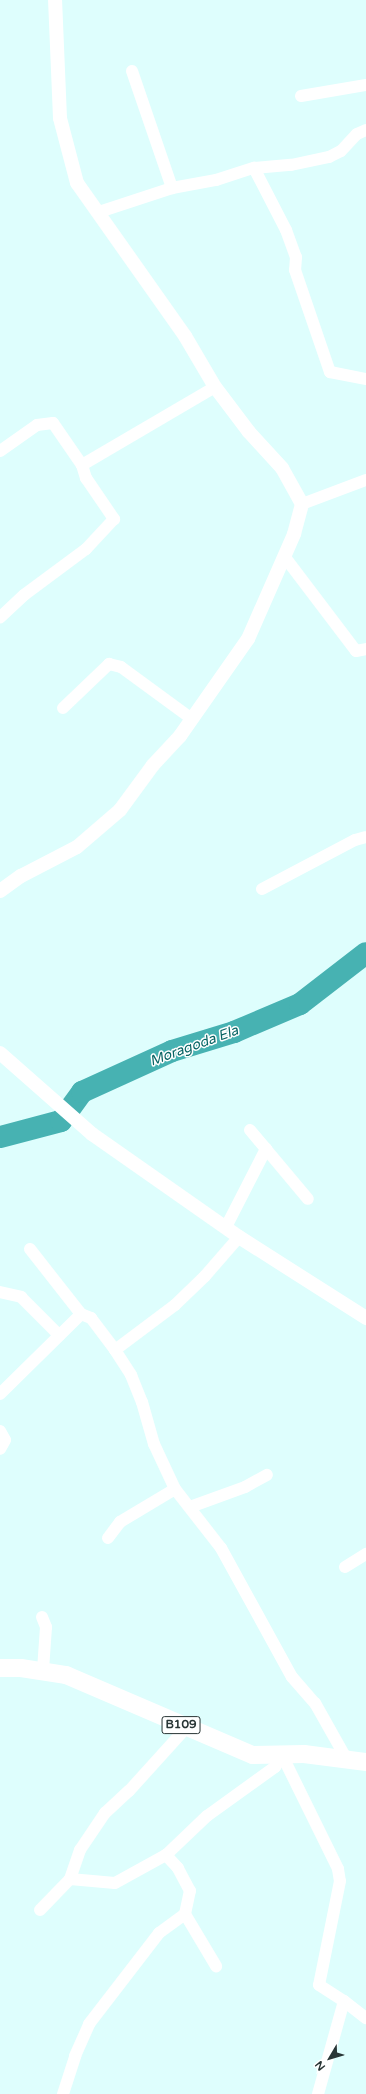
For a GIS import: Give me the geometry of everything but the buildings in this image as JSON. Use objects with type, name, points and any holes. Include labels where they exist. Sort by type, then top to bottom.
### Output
[{"type":"main road","name":"B109","points":[[0,1668],[43,1670],[66,1675],[116,1694],[186,1728],[253,1755],[304,1754],[346,1758],[366,1762]]},
{"type":"street","points":[[0,891],[21,876],[77,847],[120,810],[192,719],[222,679],[248,640],[294,534],[302,504],[282,468],[249,432],[215,387],[184,336],[99,212],[77,183],[60,118],[55,0]]},
{"type":"street","points":[[132,71],[172,188]]},
{"type":"street","points":[[301,96],[366,85]]},
{"type":"street","points":[[99,212],[172,188],[216,180],[254,168],[291,165],[329,157],[341,151],[357,134],[366,130]]},
{"type":"street","points":[[254,168],[286,230],[296,257],[295,270],[330,372],[366,379]]},
{"type":"street","points":[[82,464],[215,387]]},
{"type":"street","points":[[0,451],[37,425],[52,423],[82,464],[86,478],[114,519],[86,549],[24,595],[0,617]]},
{"type":"street","points":[[302,504],[366,480]]},
{"type":"street","points":[[284,556],[356,651],[366,649]]},
{"type":"street","points":[[63,708],[109,664],[121,667],[192,719]]},
{"type":"street","points":[[262,889],[355,840],[366,837]]},
{"type":"street","points":[[0,1052],[43,1092],[92,1134],[239,1237],[366,1318]]},
{"type":"street","points":[[250,1130],[308,1199]]},
{"type":"street","points":[[226,1228],[266,1149]]},
{"type":"street","points":[[115,1350],[175,1304],[205,1276],[239,1237]]},
{"type":"street","points":[[30,1249],[81,1314],[91,1318],[115,1350],[134,1382],[154,1444],[175,1488],[221,1548],[292,1677],[315,1703],[346,1758]]},
{"type":"street","points":[[0,1292],[21,1297],[59,1335]]},
{"type":"street","points":[[0,1394],[81,1314]]},
{"type":"street","points":[[0,1430],[5,1440],[0,1449]]},
{"type":"street","points":[[190,1507],[245,1487],[267,1475]]},
{"type":"street","points":[[108,1538],[120,1522],[175,1488]]},
{"type":"street","points":[[346,1567],[366,1554]]},
{"type":"street","points":[[42,1617],[46,1627],[43,1670]]},
{"type":"street","points":[[40,1910],[70,1880],[80,1850],[104,1813],[129,1791],[186,1728]]},
{"type":"street","points":[[70,1880],[115,1883],[166,1855],[207,1816],[276,1767],[282,1755]]},
{"type":"street","points":[[282,1755],[338,1869],[340,1882],[319,1985],[344,2001],[366,2018]]},
{"type":"street","points":[[63,2094],[75,2056],[89,2024],[159,1933],[185,1914],[190,1891],[178,1868],[166,1855]]},
{"type":"street","points":[[185,1914],[216,1966]]},
{"type":"street","points":[[318,2094],[344,2001]]},
{"type":"waterway","name":"Moragoda Ela","points":[[0,1137],[61,1121],[82,1092],[172,1051],[234,1032],[300,1004],[366,953]]}]
